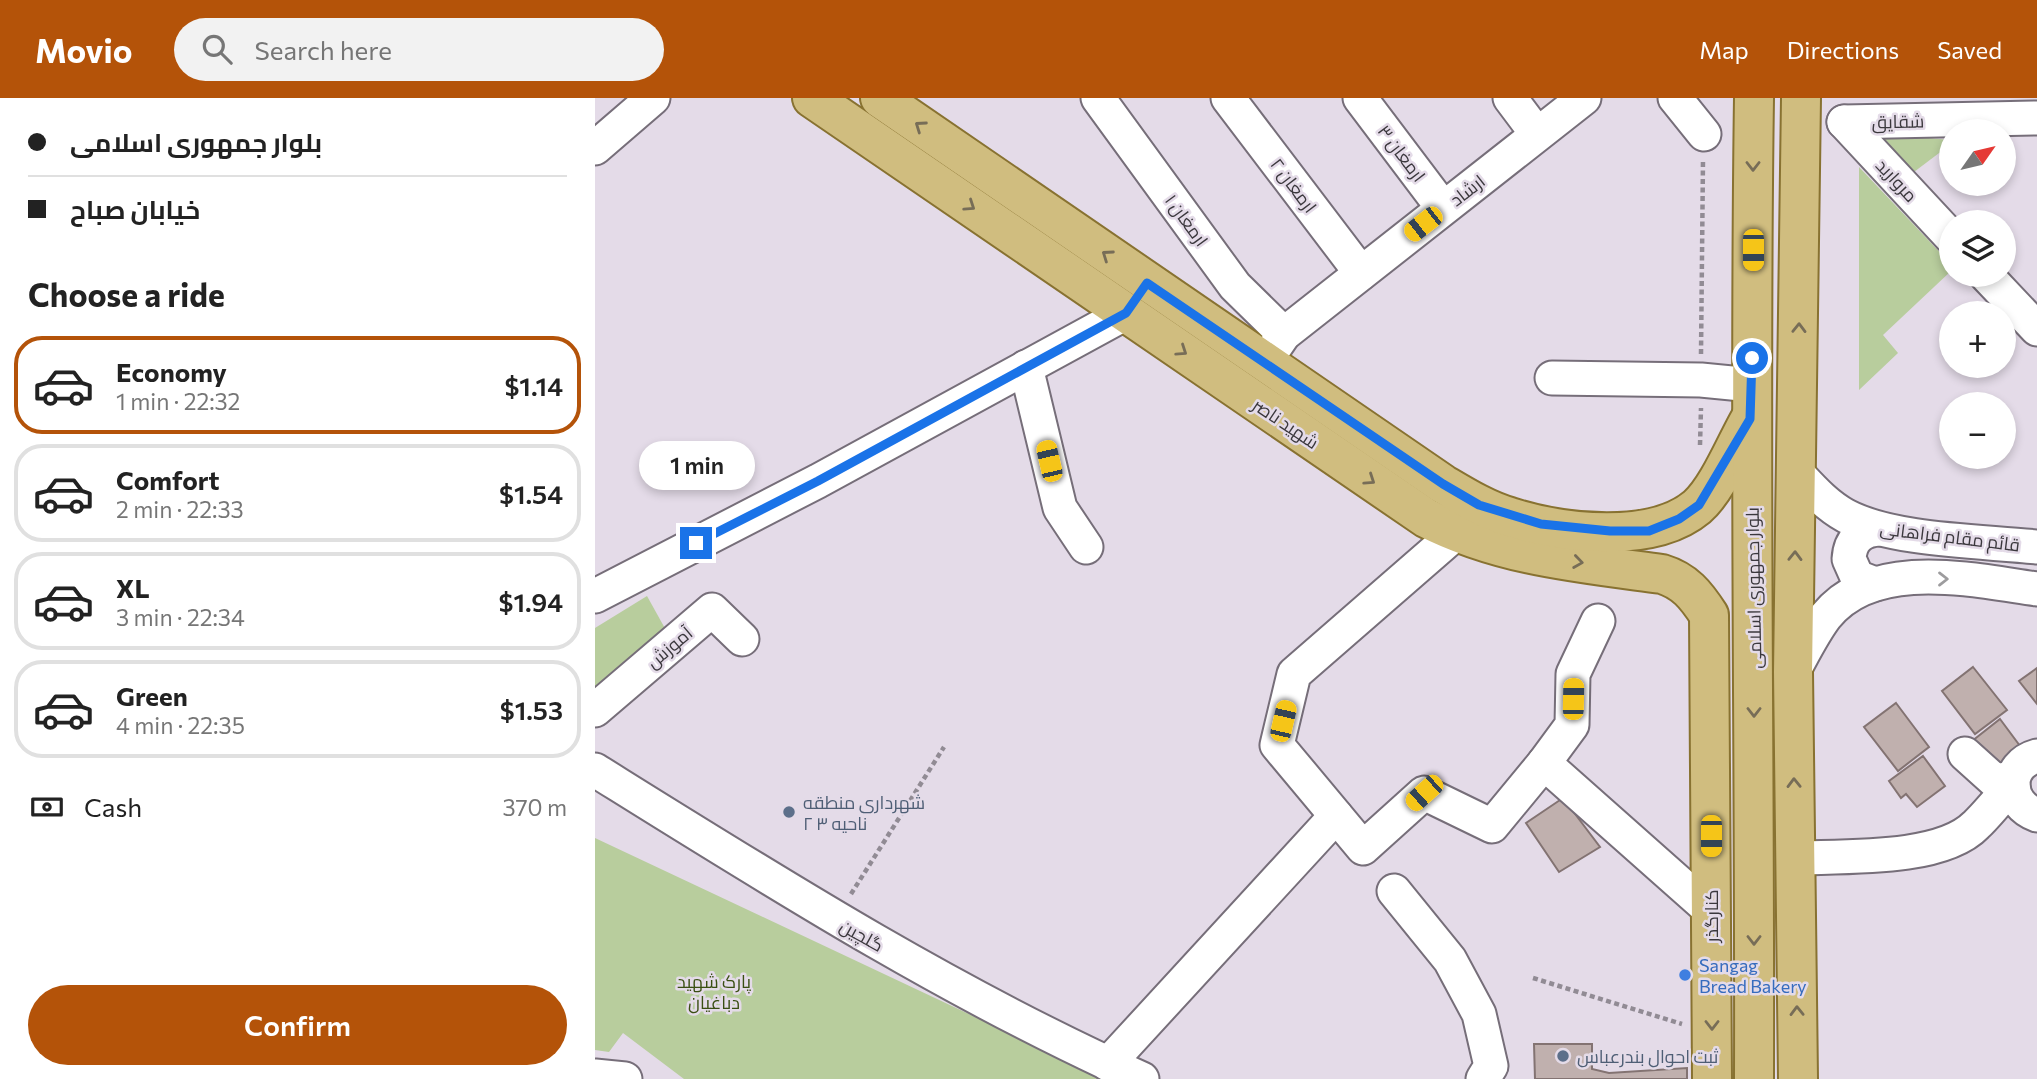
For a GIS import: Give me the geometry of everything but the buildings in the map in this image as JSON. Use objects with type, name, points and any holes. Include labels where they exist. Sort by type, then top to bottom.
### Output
[{"type":"main road","name":"شهید ناصر","points":[[812,98],[1136,298],[1274,348],[1479,505],[1511,518],[1572,528],[1649,531],[1679,519],[1699,505],[1751,402]]},
{"type":"main road","name":"شهید ناصر","points":[[880,98],[1136,298],[1426,518],[1456,533],[1512,552],[1662,574],[1684,584],[1709,615],[1710,712]]},
{"type":"main road","name":"بلوار جمهوری اسلامی","points":[[1754,98],[1751,402],[1755,826],[1754,1079]]},
{"type":"main road","points":[[1798,1079],[1793,673],[1801,98]]},
{"type":"main road","points":[[1710,712],[1755,826]]},
{"type":"main road","name":"کنارگذر","points":[[1710,712],[1712,1079]]},
{"type":"street","points":[[595,148],[653,98]]},
{"type":"street","name":"ارمغان ۱","points":[[1098,98],[1235,286],[1274,348]]},
{"type":"street","name":"ارمغان ۲","points":[[1228,98],[1361,273]]},
{"type":"street","name":"ارمغان ۳","points":[[1360,98],[1443,208]]},
{"type":"street","points":[[1510,98],[1537,134]]},
{"type":"street","name":"ارشاد","points":[[1274,348],[1361,273],[1584,98]]},
{"type":"street","points":[[1675,98],[1704,134]]},
{"type":"street","points":[[1704,98],[1704,134]]},
{"type":"street","name":"شقایق","points":[[1844,110],[2037,118]]},
{"type":"street","name":"مروارید","points":[[1844,110],[1939,223]]},
{"type":"street","points":[[1997,287],[2037,329]]},
{"type":"street","points":[[595,596],[818,481],[1026,367],[1136,298]]},
{"type":"street","points":[[1026,367],[1060,508],[1086,547]]},
{"type":"street","points":[[1552,378],[1701,380],[1751,402]]},
{"type":"street","name":"قائم مقام فراهانی","points":[[1797,473],[1826,503],[1879,529],[2037,547]]},
{"type":"street","points":[[1875,584],[1857,577],[1849,559],[1850,550],[1861,534],[1879,529]]},
{"type":"street","points":[[1456,533],[1294,674],[1277,745],[1363,848],[1424,793],[1492,825],[1572,725],[1573,674],[1598,621]]},
{"type":"street","points":[[1793,673],[1827,615],[1845,599],[1875,584],[1892,579],[1964,579],[2037,589]]},
{"type":"street","name":"آموزش","points":[[595,710],[712,610],[742,639]]},
{"type":"street","points":[[1965,754],[1995,781],[2012,782]]},
{"type":"street","points":[[1795,859],[1930,850],[1975,827],[2012,782],[2020,765],[2037,756]]},
{"type":"street","points":[[1544,763],[1711,911]]},
{"type":"street","name":"گلچین","points":[[595,770],[834,919],[969,995],[1142,1079]]},
{"type":"street","points":[[2012,782],[2014,797],[2025,810],[2037,816]]},
{"type":"street","points":[[1108,1064],[1336,816]]},
{"type":"street","points":[[1975,827],[2001,827],[2037,816]]},
{"type":"street","points":[[1394,891],[1450,960],[1479,1014],[1491,1066],[1483,1079]]},
{"type":"street","points":[[595,1076],[625,1079]]},
{"type":"path","points":[[1700,450],[1704,134]]},
{"type":"path","points":[[834,919],[944,747]]},
{"type":"path","points":[[1533,978],[1712,1033]]},
{"type":"green space","points":[[1873,133],[1939,139],[1939,153],[1910,175]]},
{"type":"green space","points":[[1859,167],[1939,251],[1939,282],[1883,335],[1898,353],[1859,390]]},
{"type":"green space","points":[[647,596],[667,632],[595,691],[595,628]]},
{"type":"green space","name":"پارک شهید دباغیان","points":[[595,838],[1107,1079],[684,1079],[623,1033],[609,1052],[595,1050]]},
{"type":"place","name":"شهرداری منطقه ۲ ناحیه ۳","points":[[789,812]]},
{"type":"place","name":"Sangag Bread Bakery","points":[[1685,975]]},
{"type":"place","name":"ثبت احوال بندرعباس","points":[[1563,1056]]},
{"type":"route","points":[[696,543],[818,481],[1126,313],[1147,283],[1443,484],[1479,505],[1511,518],[1556,526],[1649,531],[1679,519],[1699,505],[1720,474],[1750,419],[1752,358]]}]
